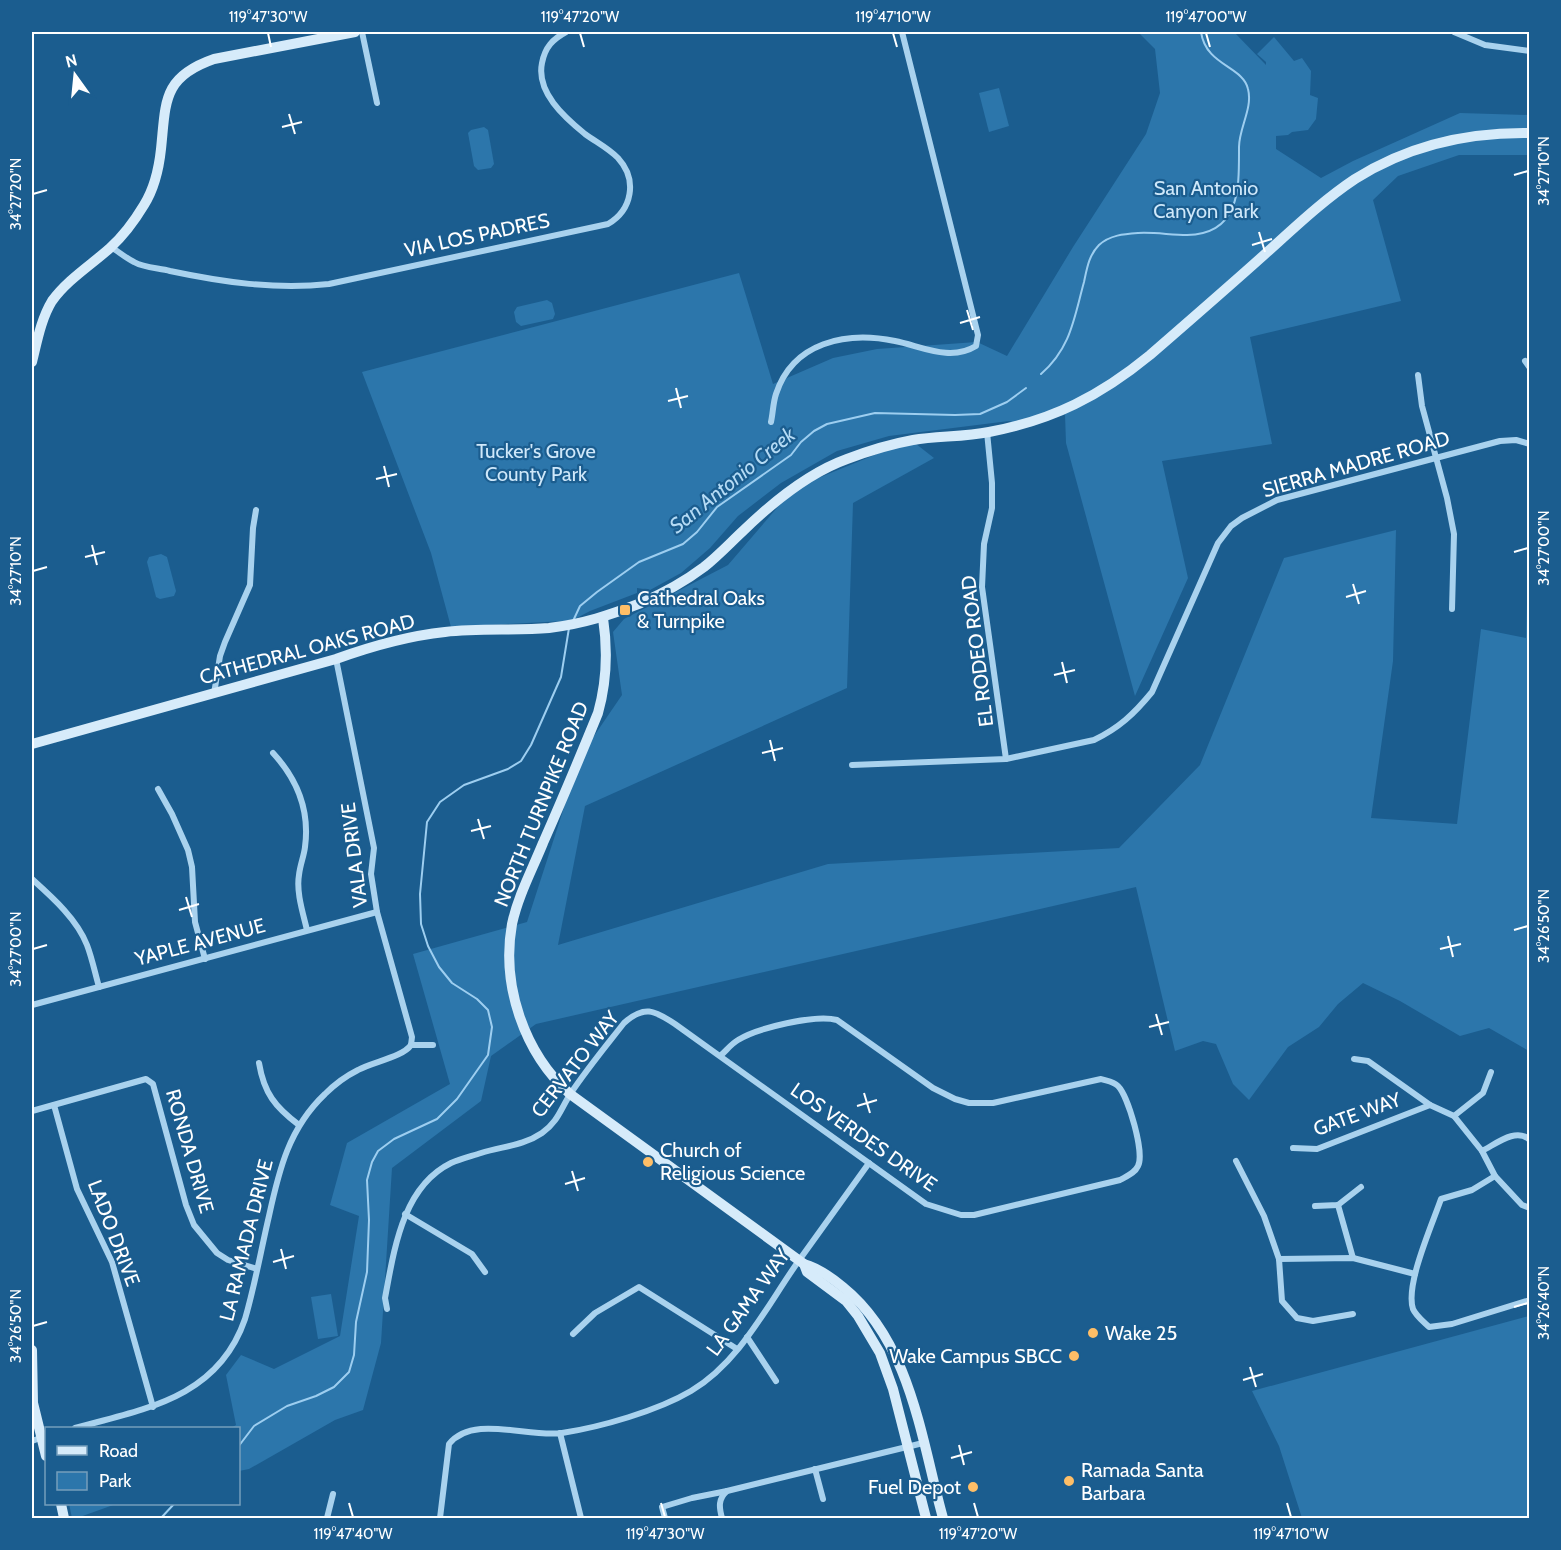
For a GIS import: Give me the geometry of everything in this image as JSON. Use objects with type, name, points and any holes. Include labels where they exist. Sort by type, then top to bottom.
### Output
[{"type":"main road","points":[[32,362],[43,321],[52,301],[69,283],[111,247],[144,206],[160,159],[163,115],[167,98],[185,73],[199,64],[214,59],[355,32]]},
{"type":"main road","name":"CATHEDRAL OAKS ROAD","points":[[32,744],[336,659],[382,643],[446,632],[549,628],[583,623],[603,618],[667,592],[705,567],[789,492],[844,460],[911,440],[987,432],[1027,424],[1064,411],[1122,378],[1310,214],[1346,186],[1378,166],[1420,149],[1467,136],[1530,133]]},
{"type":"main road","name":"NORTH TURNPIKE ROAD","points":[[603,618],[607,657],[604,692],[598,713],[522,891],[512,924],[509,948],[513,989],[521,1021],[540,1059],[570,1094],[802,1262],[812,1266],[853,1295],[880,1327],[900,1366],[943,1518]]},
{"type":"main road","name":"NORTH TURNPIKE ROAD","points":[[802,1262],[807,1272],[846,1301],[880,1353],[908,1446],[926,1518]]},
{"type":"main road","points":[[32,1350],[33,1403],[45,1453]]},
{"type":"street","points":[[362,32],[377,103]]},
{"type":"street","name":"VIA LOS PADRES","points":[[111,247],[135,263],[215,280],[280,287],[305,286],[329,284],[608,225],[625,211],[629,200],[630,187],[627,172],[620,160],[568,119],[548,96],[542,83],[540,69],[543,55],[554,39],[566,32]]},
{"type":"street","points":[[771,422],[775,395],[786,373],[800,358],[827,342],[841,338],[876,338],[942,353],[958,352],[976,346],[978,335],[902,32]]},
{"type":"street","points":[[1454,32],[1485,45],[1530,51]]},
{"type":"street","points":[[1525,361],[1530,368]]},
{"type":"street","points":[[1418,375],[1422,406],[1437,458],[1454,534],[1452,609]]},
{"type":"street","name":"EL RODEO ROAD","points":[[987,432],[992,508],[984,544],[982,587],[1006,759]]},
{"type":"street","name":"SIERRA MADRE ROAD","points":[[852,765],[1006,759],[1094,740],[1121,725],[1135,713],[1152,692],[1218,543],[1231,526],[1242,518],[1277,500],[1495,442],[1516,440],[1530,444]]},
{"type":"street","points":[[214,694],[222,649],[250,585],[256,510]]},
{"type":"street","name":"VALA DRIVE","points":[[336,659],[374,848],[371,874],[377,912],[411,1037],[411,1045]]},
{"type":"street","points":[[273,753],[294,780],[306,823],[305,848],[298,875],[307,930]]},
{"type":"street","points":[[158,789],[188,850],[192,867],[195,922],[205,959]]},
{"type":"street","points":[[32,879],[61,907],[77,927],[87,944],[99,987]]},
{"type":"street","name":"YAPLE AVENUE","points":[[32,1005],[377,912]]},
{"type":"street","name":"CERVATO WAY","points":[[387,1309],[385,1298],[405,1214],[426,1184],[451,1163],[483,1152],[520,1144],[542,1133],[561,1114],[570,1094],[624,1023],[633,1015],[645,1011]]},
{"type":"street","name":"LOS VERDES DRIVE","points":[[645,1011],[657,1012],[664,1016],[926,1204],[961,1215],[974,1215],[1009,1208],[1120,1180],[1139,1166],[1139,1147],[1126,1099],[1120,1087],[1113,1082],[1101,1079],[993,1103],[969,1103],[933,1088],[837,1020],[829,1018],[812,1018],[765,1029],[738,1040],[720,1056]]},
{"type":"street","points":[[411,1045],[433,1046]]},
{"type":"street","name":"LA RAMADA DRIVE","points":[[79,1427],[153,1407],[177,1397],[194,1387],[221,1362],[242,1329],[281,1164],[299,1125],[318,1101],[346,1077],[370,1064],[403,1053],[411,1045]]},
{"type":"street","points":[[1354,1059],[1368,1061],[1430,1105],[1454,1116],[1482,1151],[1495,1176],[1522,1204],[1530,1208]]},
{"type":"street","points":[[259,1063],[267,1093],[278,1107],[299,1125]]},
{"type":"street","points":[[1454,1116],[1483,1093],[1491,1072]]},
{"type":"street","name":"RONDA DRIVE","points":[[54,1105],[146,1078],[150,1080],[153,1083],[186,1206],[194,1225],[208,1245],[217,1253],[228,1260],[257,1269]]},
{"type":"street","points":[[32,1111],[54,1105]]},
{"type":"street","name":"LADO DRIVE","points":[[54,1105],[77,1189],[112,1262],[153,1407]]},
{"type":"street","name":"GATE WAY","points":[[1293,1148],[1317,1149],[1430,1105]]},
{"type":"street","points":[[1482,1151],[1516,1134],[1524,1134],[1530,1140]]},
{"type":"street","points":[[1236,1161],[1264,1216],[1279,1259],[1282,1301],[1297,1318],[1313,1321],[1353,1314]]},
{"type":"street","name":"LA GAMA WAY","points":[[440,1518],[449,1444],[464,1432],[486,1429],[560,1433],[604,1423],[675,1400],[693,1390],[717,1371],[747,1337],[802,1262],[869,1163]]},
{"type":"street","points":[[1495,1176],[1472,1190],[1441,1199],[1415,1275],[1411,1296],[1414,1312],[1429,1327],[1452,1324],[1530,1300]]},
{"type":"street","points":[[1314,1206],[1338,1205],[1361,1187]]},
{"type":"street","points":[[1338,1205],[1353,1258]]},
{"type":"street","points":[[405,1214],[472,1254],[485,1272]]},
{"type":"street","points":[[1279,1259],[1353,1258],[1415,1275]]},
{"type":"street","points":[[573,1334],[595,1313],[639,1287],[737,1349]]},
{"type":"street","points":[[747,1337],[776,1381]]},
{"type":"street","points":[[560,1433],[581,1518]]},
{"type":"street","points":[[664,1518],[662,1507],[692,1498],[923,1443]]},
{"type":"street","points":[[815,1469],[823,1499]]},
{"type":"street","points":[[722,1518],[719,1503],[722,1495],[728,1491]]},
{"type":"street","points":[[327,1518],[333,1494]]},
{"type":"green space","points":[[1138,32],[1234,32],[1266,65],[1266,62],[1257,54],[1274,37],[1294,61],[1302,58],[1311,71],[1310,95],[1318,98],[1316,119],[1308,130],[1276,136],[1276,149],[1321,178],[1353,161],[1460,113],[1529,115],[1529,155],[1459,155],[1398,176],[1373,200],[1401,301],[1250,337],[1272,444],[1162,461],[1188,578],[1135,696],[1066,443],[1065,414],[1030,427],[1009,421],[889,436],[837,451],[781,483],[738,516],[710,548],[681,573],[650,590],[637,588],[637,593],[573,620],[451,627],[431,553],[362,372],[739,273],[773,384],[833,358],[877,349],[977,342],[1007,356],[1073,247],[1146,134],[1160,93],[1155,49]]},
{"type":"green space","points":[[999,88],[1009,126],[989,132],[979,93]]},
{"type":"green space","points":[[484,127],[488,130],[494,164],[491,168],[478,170],[474,166],[468,133]]},
{"type":"green space","points":[[547,300],[552,303],[555,314],[553,319],[521,326],[516,322],[514,312],[517,307]]},
{"type":"green space","points":[[911,440],[934,458],[853,503],[847,688],[585,806],[558,945],[828,864],[1119,848],[1200,765],[1284,558],[1396,530],[1393,661],[1371,818],[1457,824],[1481,629],[1526,638],[1529,534],[1529,1051],[1489,1028],[1460,1036],[1400,1001],[1363,983],[1338,1004],[1319,1027],[1288,1047],[1249,1100],[1233,1084],[1216,1044],[1203,1041],[1175,1051],[1136,887],[536,1024],[491,1056],[481,1101],[392,1168],[381,1343],[363,1410],[335,1420],[249,1469],[240,1471],[240,1427],[233,1427],[236,1425],[226,1375],[241,1355],[274,1369],[340,1336],[359,1216],[330,1205],[347,1143],[450,1084],[413,954],[527,922],[581,755],[622,695],[613,632],[624,619],[728,565],[794,488]]},
{"type":"green space","points":[[161,554],[167,557],[176,591],[174,596],[160,599],[156,597],[147,562],[149,557]]},
{"type":"green space","points":[[331,1294],[338,1336],[318,1339],[311,1297]]},
{"type":"green space","points":[[1529,1316],[1529,1518],[1302,1518],[1279,1446],[1252,1391]]},
{"type":"green space","points":[[69,1505],[113,1505],[77,1518],[72,1518]]},
{"type":"waterway","name":"San Antonio Creek","points":[[1041,374],[1059,354],[1070,332],[1089,262],[1099,245],[1112,237],[1128,234],[1205,233],[1218,226],[1233,206],[1237,192],[1240,140],[1249,103],[1248,89],[1245,81],[1239,75],[1210,52],[1201,32]]},
{"type":"waterway","name":"San Antonio Creek","points":[[573,621],[580,606],[597,592],[639,562],[683,544],[697,532],[717,507],[791,455],[801,442],[827,424],[875,413],[980,414],[1007,402],[1026,388]]},
{"type":"waterway","name":"San Antonio Creek","points":[[240,1444],[254,1426],[287,1406],[334,1387],[349,1372],[354,1355],[356,1322],[367,1272],[369,1220],[367,1180],[372,1162],[378,1151],[394,1139],[437,1119],[457,1099],[488,1055],[492,1027],[488,1010],[477,999],[452,983],[439,967],[428,946],[421,924],[420,894],[427,822],[440,802],[464,785],[508,769],[521,761],[531,745],[561,677],[569,628]]},
{"type":"waterway","name":"San Antonio Creek","points":[[161,1518],[173,1505]]},
{"type":"place","name":"Cathedral Oaks & Turnpike","points":[[625,610]]},
{"type":"place","name":"Church of Religious Science","points":[[648,1162]]},
{"type":"place","name":"Wake 25","points":[[1093,1333]]},
{"type":"place","name":"Wake Campus SBCC","points":[[1074,1356]]},
{"type":"place","name":"Ramada Santa Barbara","points":[[1069,1481]]},
{"type":"place","name":"Fuel Depot","points":[[973,1487]]},
{"type":"park label","name":"San Antonio Canyon Park","points":[[1206,200]]},
{"type":"park label","name":"Tucker's Grove County Park","points":[[536,462]]}]
